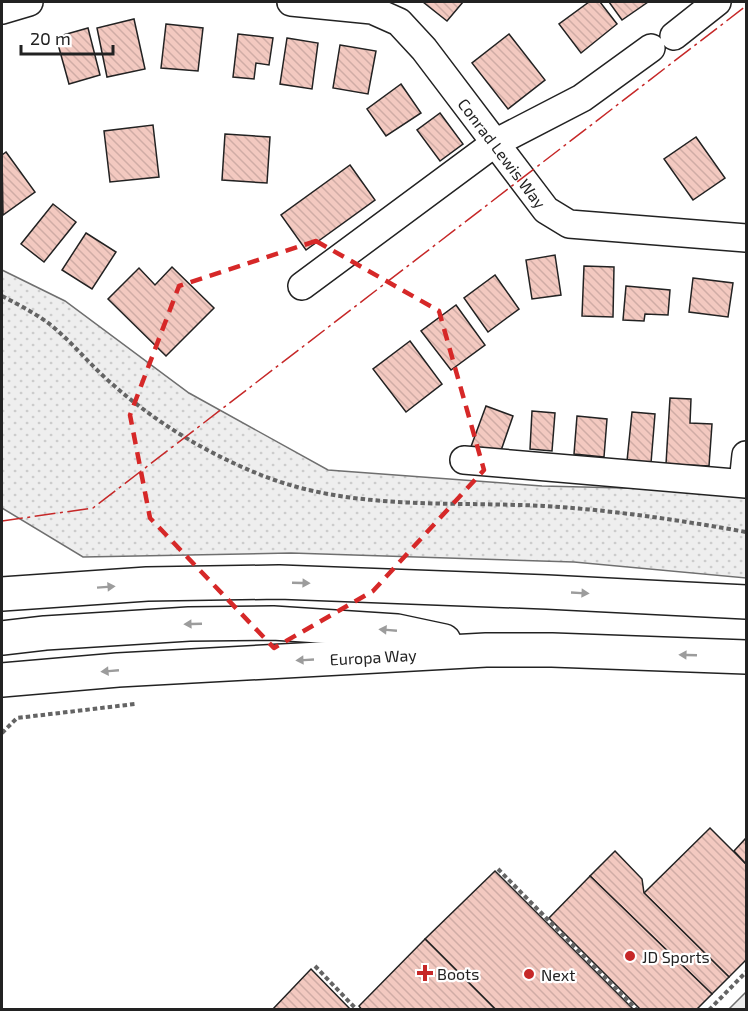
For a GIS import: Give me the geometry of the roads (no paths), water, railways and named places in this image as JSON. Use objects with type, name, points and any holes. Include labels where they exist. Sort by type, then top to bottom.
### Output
[{"type":"highway","points":[[2,594],[147,584],[279,582],[747,602]]},
{"type":"highway","points":[[2,638],[189,624],[273,623],[397,631],[486,650]]},
{"type":"highway","name":"Europa Way","points":[[2,680],[118,670],[486,650],[747,657]]},
{"type":"street","points":[[2,10],[29,2]]},
{"type":"street","name":"Conrad Lewis Way","points":[[291,2],[373,6],[399,22],[424,49],[546,210],[568,224],[747,238]]},
{"type":"street","points":[[302,286],[495,143],[582,98],[717,2]]},
{"type":"street","points":[[464,460],[745,484],[747,455]]},
{"type":"place","name":"JD Sports","points":[[630,956]]},
{"type":"place","name":"Boots","points":[[425,973]]},
{"type":"place","name":"Next","points":[[529,974]]}]
